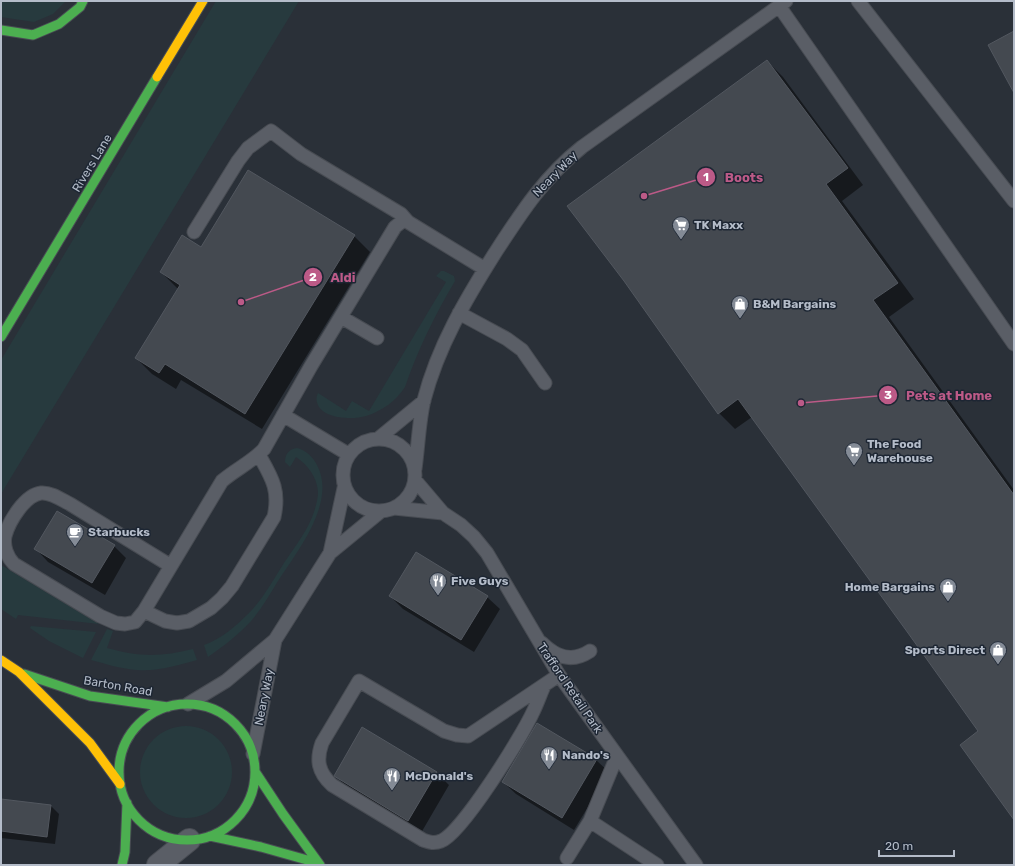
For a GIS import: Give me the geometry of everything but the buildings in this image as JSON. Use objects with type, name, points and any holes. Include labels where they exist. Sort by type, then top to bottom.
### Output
[{"type":"main road","points":[[1,30],[33,35],[59,24],[80,7],[84,1]]},
{"type":"main road","name":"Rivers Lane","points":[[1,337],[203,1]]},
{"type":"main road","name":"Barton Road","points":[[1,660],[19,672],[90,743],[120,784]]},
{"type":"main road","name":"Barton Road","points":[[19,672],[90,696],[168,707]]},
{"type":"main road","points":[[200,838],[228,827],[243,812],[252,794],[256,773],[253,754],[244,734],[229,718],[209,707],[188,704],[168,707],[150,715],[135,728],[125,745],[120,764],[120,784],[127,803],[138,819],[152,831],[170,838],[200,838],[261,847],[319,864]]},
{"type":"main road","points":[[256,773],[282,814],[319,864]]},
{"type":"main road","points":[[122,865],[125,852],[127,803]]},
{"type":"street","points":[[158,865],[200,838]]},
{"type":"lane","points":[[858,1],[1014,201]]},
{"type":"lane","points":[[782,3],[1014,344]]},
{"type":"lane","name":"Neary Way","points":[[415,474],[424,401],[438,356],[459,313],[485,269],[530,200],[564,161],[782,3]]},
{"type":"lane","points":[[194,232],[238,161],[248,148],[271,131],[301,154],[401,214],[408,222],[485,269]]},
{"type":"lane","points":[[172,566],[70,504],[54,496],[43,493],[34,494],[27,499],[21,506],[5,536],[8,558],[14,564],[100,616],[116,623],[125,624],[135,622],[144,611],[172,566],[222,481],[259,455],[264,449],[395,227],[405,219]]},
{"type":"lane","points":[[459,313],[506,338],[522,350],[545,382]]},
{"type":"lane","points":[[341,317],[377,338]]},
{"type":"lane","points":[[379,438],[424,401]]},
{"type":"lane","points":[[284,415],[348,454]]},
{"type":"lane","points":[[379,438],[389,440],[403,447],[412,459],[415,474],[411,491],[404,501],[394,508],[380,512],[369,510],[358,505],[350,498],[344,488],[342,476],[348,454],[357,445],[367,440],[379,438]]},
{"type":"lane","points":[[144,611],[165,621],[176,623],[189,621],[211,608],[232,586],[274,517],[277,505],[276,492],[272,478],[259,455]]},
{"type":"lane","name":"Trafford Retail Park","points":[[415,474],[444,513],[461,525],[474,537],[487,553],[558,675],[696,865]]},
{"type":"lane","name":"Neary Way","points":[[330,553],[344,488]]},
{"type":"lane","name":"Trafford Retail Park","points":[[394,508],[444,513]]},
{"type":"lane","name":"Neary Way","points":[[188,704],[226,681],[275,640],[330,553],[380,512]]},
{"type":"lane","points":[[536,638],[546,647],[564,657],[579,657],[590,650]]},
{"type":"lane","name":"Neary Way","points":[[253,754],[275,640]]},
{"type":"lane","points":[[544,686],[534,711],[511,752],[466,818],[447,838],[441,841],[432,843],[423,840],[332,785],[325,779],[321,772],[318,754],[322,743],[359,681],[444,731],[456,735],[468,736],[544,686],[558,675]]},
{"type":"lane","points":[[567,858],[590,821],[618,756]]},
{"type":"lane","points":[[590,821],[657,865]]},
{"type":"green space","points":[[1,1],[66,1],[53,14],[34,22],[1,17]]},
{"type":"green space","points":[[216,1],[299,1],[1,494],[1,360]]},
{"type":"green space","points":[[441,271],[454,276],[455,281],[427,332],[405,387],[401,392],[393,401],[383,408],[366,416],[354,418],[339,417],[332,416],[321,410],[317,402],[318,393],[346,411],[352,401],[369,411],[446,282],[436,276]]},
{"type":"green space","points":[[297,448],[309,454],[317,465],[322,479],[322,495],[312,526],[295,556],[256,615],[237,635],[208,657],[204,645],[228,632],[254,608],[311,521],[318,496],[314,476],[296,457],[290,467],[285,462],[288,452]]},
{"type":"green space","points":[[1,565],[99,624],[18,615],[16,619],[1,609]]},
{"type":"green space","points":[[31,626],[96,632],[83,658],[49,641],[30,628]]},
{"type":"green space","points":[[107,629],[113,631],[107,648],[129,653],[150,655],[160,655],[193,649],[197,660],[167,668],[137,670],[126,669],[91,660]]},
{"type":"green space","points":[[186,726],[203,730],[218,740],[228,755],[232,772],[228,789],[218,804],[203,814],[186,818],[169,814],[154,804],[144,789],[140,772],[144,755],[154,740],[169,730]]},
{"type":"traffic: fast","points":[[1,30],[33,35],[59,24],[80,7],[83,1]]},
{"type":"traffic: fast","points":[[1,337],[157,77]]},
{"type":"traffic: fast","points":[[24,674],[90,696],[168,707]]},
{"type":"traffic: fast","points":[[187,704],[213,709],[235,724],[250,746],[255,772],[250,798],[235,820],[213,835],[187,840],[161,835],[139,820],[124,798],[119,772],[124,746],[139,724],[161,709],[187,704]]},
{"type":"traffic: fast","points":[[256,773],[283,814],[320,865]]},
{"type":"traffic: fast","points":[[122,865],[125,852],[127,803]]},
{"type":"traffic: fast","points":[[210,836],[261,847],[318,863]]},
{"type":"traffic: slow","points":[[157,77],[203,1]]},
{"type":"traffic: slow","points":[[1,660],[19,672],[90,743],[120,784]]},
{"type":"place","name":"Boots","points":[[644,196]]},
{"type":"place","name":"TK Maxx","points":[[681,240]]},
{"type":"place","name":"Aldi","points":[[241,302]]},
{"type":"place","name":"B&M Bargains","points":[[740,319]]},
{"type":"place","name":"Pets at Home","points":[[801,403]]},
{"type":"place","name":"The Food Warehouse","points":[[854,466]]},
{"type":"place","name":"Starbucks","points":[[75,547]]},
{"type":"place","name":"Five Guys","points":[[438,596]]},
{"type":"place","name":"Home Bargains","points":[[948,602]]},
{"type":"place","name":"Sports Direct","points":[[998,665]]},
{"type":"place","name":"Nando's","points":[[549,770]]},
{"type":"place","name":"McDonald's","points":[[392,791]]}]
